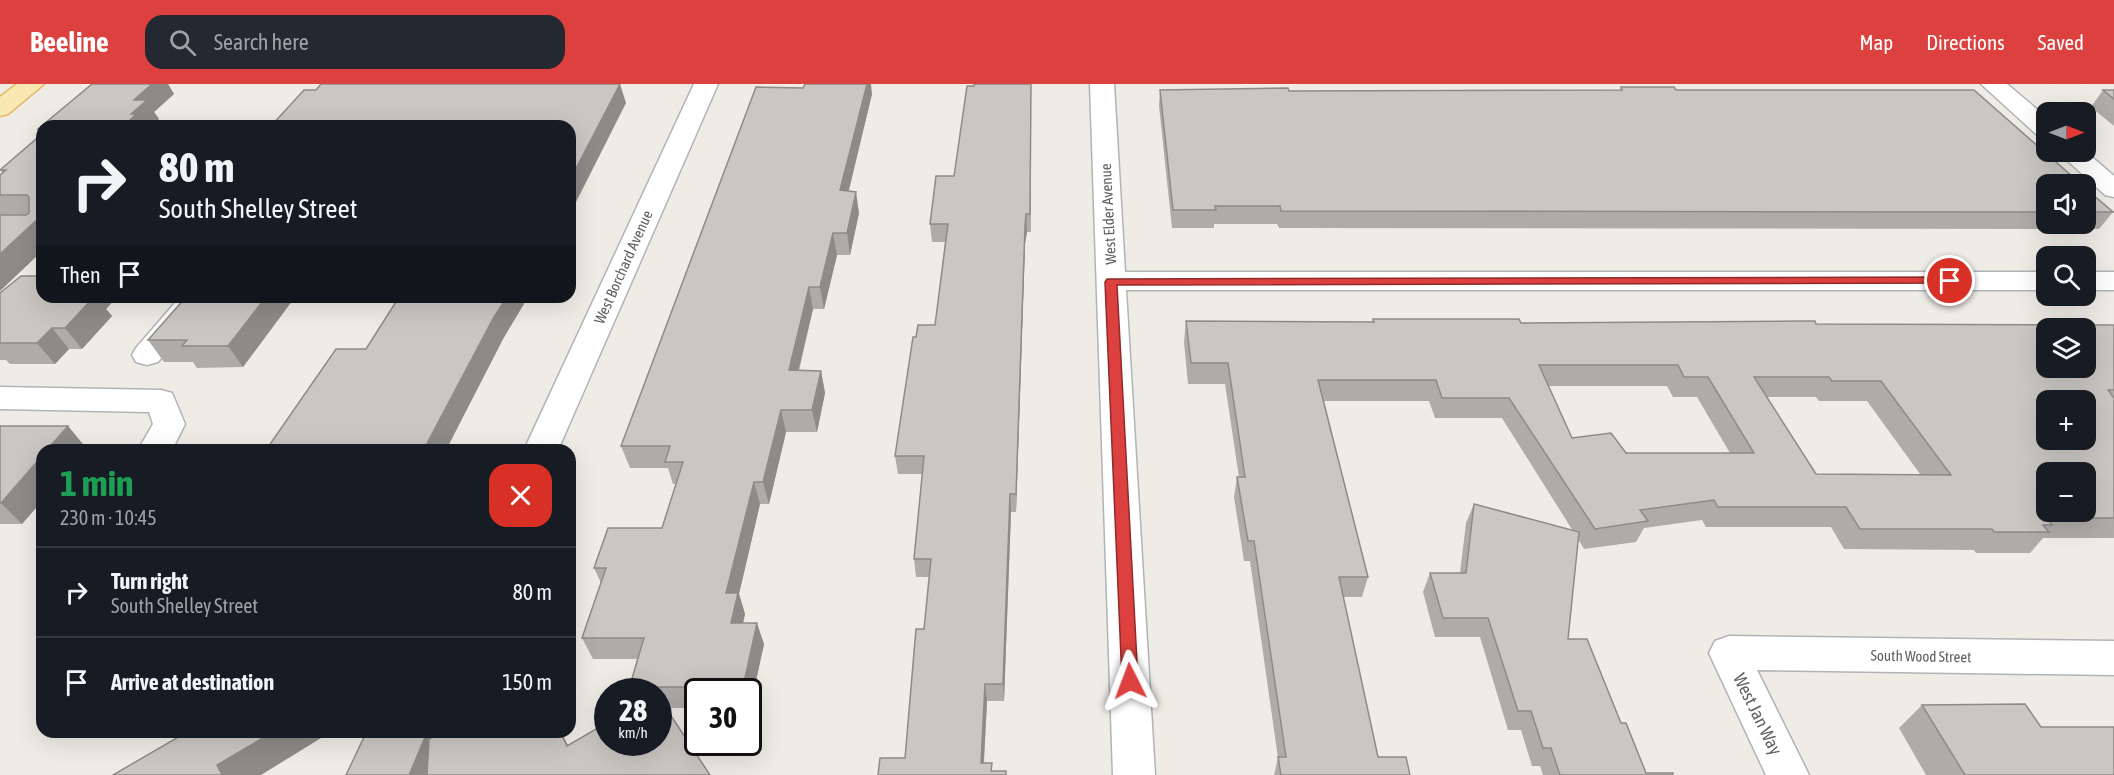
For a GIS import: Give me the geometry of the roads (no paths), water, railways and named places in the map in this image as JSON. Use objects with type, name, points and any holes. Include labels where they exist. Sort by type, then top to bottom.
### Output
[{"type":"main road","points":[[0,109],[32,84]]},
{"type":"street","name":"West Borchard Avenue","points":[[544,444],[706,84]]},
{"type":"street","name":"West Elder Avenue","points":[[1102,84],[1134,775]]},
{"type":"street","points":[[1992,84],[2036,121]]},
{"type":"street","points":[[2082,162],[2114,189]]},
{"type":"street","points":[[1111,282],[2036,281]]},
{"type":"street","points":[[2096,281],[2114,281]]},
{"type":"street","points":[[147,355],[191,303]]},
{"type":"street","points":[[0,398],[161,400],[169,424],[158,444]]},
{"type":"street","name":"South Wood Street","points":[[1729,653],[2114,658]]},
{"type":"street","name":"West Jan Way","points":[[1729,653],[1788,775]]}]
